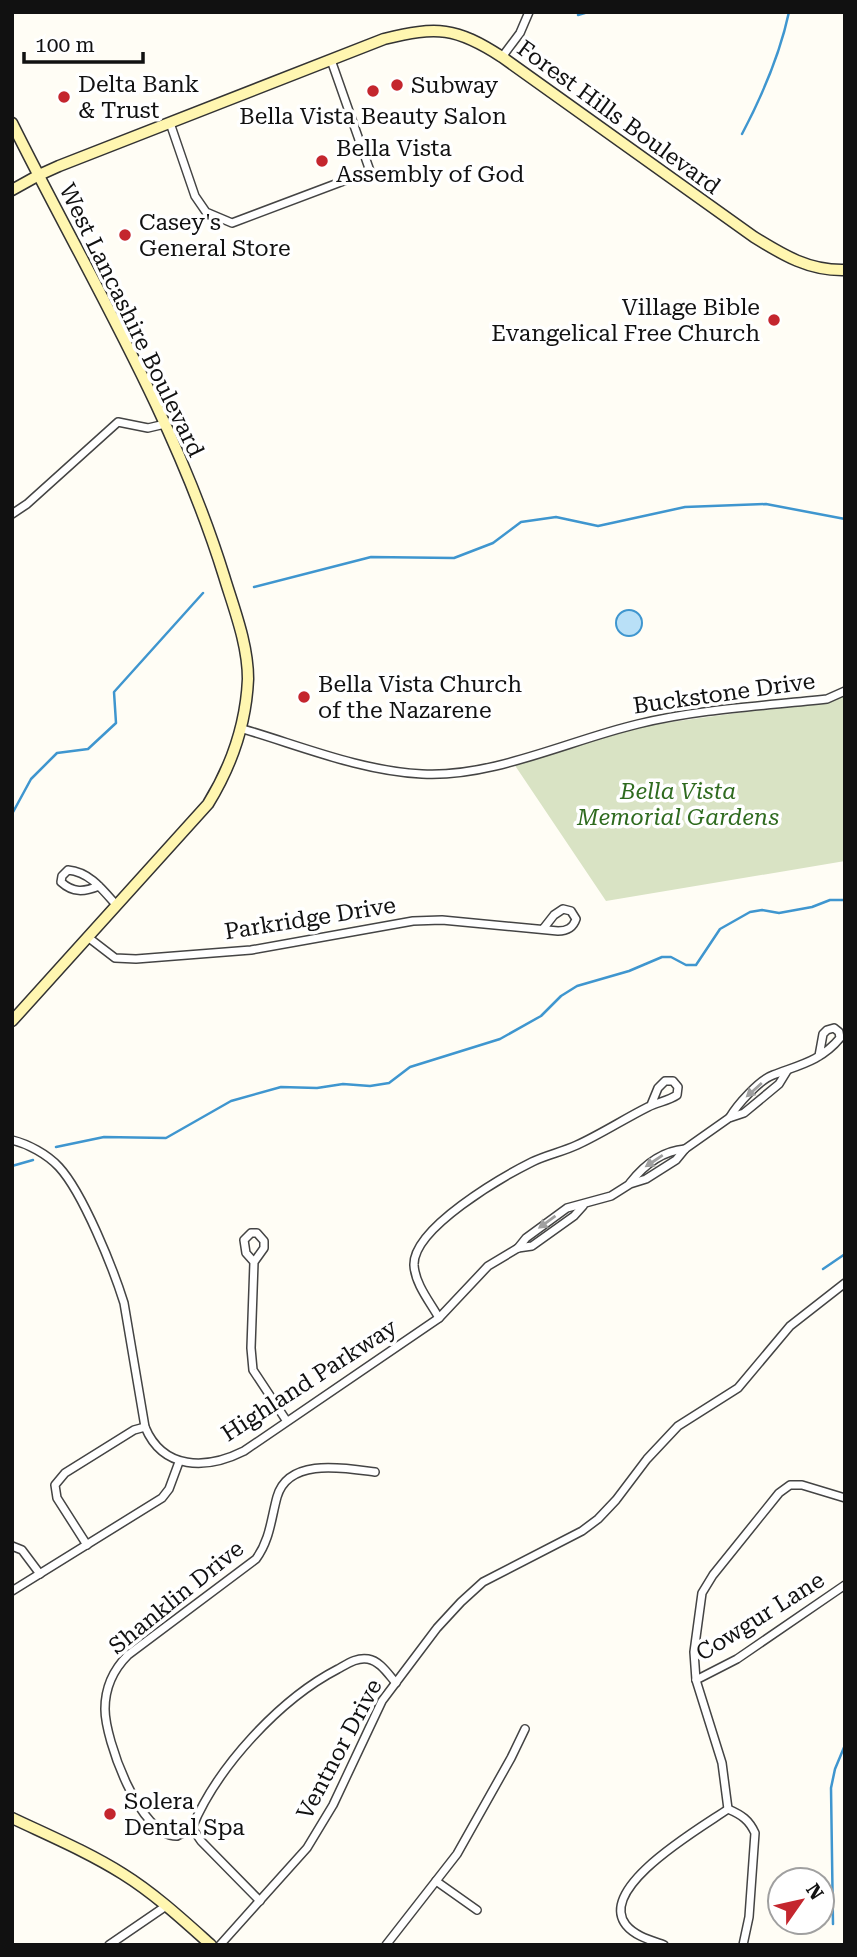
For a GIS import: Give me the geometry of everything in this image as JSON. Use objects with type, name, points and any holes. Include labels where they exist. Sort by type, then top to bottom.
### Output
[{"type":"main road","name":"Forest Hills Boulevard","points":[[12,190],[39,175],[384,39],[419,30],[441,30],[463,35],[502,57],[754,237],[792,260],[819,268],[845,270]]},
{"type":"main road","name":"West Lancashire Boulevard","points":[[12,123],[146,381],[165,424],[216,550],[246,651],[248,679],[243,729],[226,774],[208,804],[12,1021]]},
{"type":"main road","points":[[12,1818],[102,1862],[134,1882],[211,1945]]},
{"type":"street","points":[[502,57],[520,33],[529,12]]},
{"type":"street","points":[[170,123],[195,196],[206,212],[232,223],[370,171],[331,60]]},
{"type":"street","points":[[12,514],[27,504],[118,422],[148,428],[165,424]]},
{"type":"street","name":"Buckstone Drive","points":[[243,729],[387,770],[447,774],[494,766],[598,734],[670,716],[827,699],[845,691]]},
{"type":"street","points":[[99,886],[89,890],[69,889],[61,882],[62,876],[68,870],[80,871],[99,886],[117,906]]},
{"type":"street","name":"Parkridge Drive","points":[[89,938],[115,958],[136,959],[251,950],[413,921],[442,920],[543,929]]},
{"type":"street","name":"Highland Parkway","points":[[179,1462],[208,1463],[244,1451],[439,1318],[488,1266],[518,1248],[526,1238],[567,1208],[583,1206],[611,1196],[630,1184],[646,1179],[676,1160],[685,1149],[729,1118],[744,1113],[779,1084],[787,1072],[819,1056]]},
{"type":"street","points":[[439,1318],[417,1280],[414,1263],[417,1250],[446,1216],[533,1161],[577,1145],[651,1105]]},
{"type":"street","points":[[12,1140],[38,1151],[58,1166],[77,1192],[124,1303],[145,1427],[150,1438],[163,1453],[179,1462],[169,1489],[162,1498],[12,1591]]},
{"type":"street","points":[[254,1262],[251,1348],[253,1370],[286,1420]]},
{"type":"street","name":"Ventnor Drive","points":[[220,1945],[292,1867],[319,1830],[382,1701],[437,1628],[461,1602],[483,1583],[582,1531],[598,1519],[678,1426],[738,1388],[790,1326],[845,1283]]},
{"type":"street","points":[[86,1545],[57,1498],[55,1485],[65,1473],[134,1430],[145,1427]]},
{"type":"street","name":"Shanklin Drive","points":[[192,1828],[177,1836],[163,1833],[148,1819],[113,1755],[106,1719],[108,1689],[115,1671],[128,1655],[256,1559],[268,1539],[277,1497],[285,1480],[310,1470],[327,1467],[375,1472]]},
{"type":"street","points":[[729,1809],[722,1763],[696,1679],[694,1652],[702,1593],[713,1575],[779,1493],[790,1485],[802,1485],[845,1498]]},
{"type":"street","points":[[12,1546],[22,1550],[40,1574]]},
{"type":"street","name":"Cowgur Lane","points":[[696,1679],[737,1659],[845,1585]]},
{"type":"street","points":[[260,1901],[201,1841],[192,1828],[198,1813],[243,1749],[273,1716],[306,1689],[342,1667],[362,1659],[375,1661],[396,1683]]},
{"type":"street","points":[[386,1945],[457,1854],[512,1758],[525,1729]]},
{"type":"street","points":[[664,1945],[632,1931],[624,1923],[621,1902],[638,1876],[657,1858],[729,1809]]},
{"type":"street","points":[[729,1809],[744,1816],[755,1833],[749,1917],[743,1945]]},
{"type":"street","points":[[436,1881],[477,1910]]},
{"type":"street","points":[[109,1945],[166,1906]]},
{"type":"green space","name":"Bella Vista Memorial Gardens","points":[[845,695],[845,861],[606,901],[514,764],[642,726],[832,700]]},
{"type":"water","points":[[629,610],[638,614],[642,623],[638,632],[629,636],[620,632],[616,623],[620,614]]},
{"type":"waterway","points":[[578,15],[588,12]]},
{"type":"waterway","points":[[742,134],[770,74],[789,12]]},
{"type":"waterway","points":[[254,587],[371,557],[454,558],[493,543],[521,522],[556,517],[598,526],[685,507],[766,504],[845,519]]},
{"type":"waterway","points":[[12,814],[31,779],[57,753],[88,749],[116,723],[114,692],[203,593]]},
{"type":"waterway","points":[[56,1147],[104,1137],[166,1138],[231,1101],[281,1087],[317,1088],[343,1084],[370,1086],[389,1083],[410,1067],[500,1039],[541,1016],[561,996],[577,986],[629,971],[662,957],[671,957],[686,965],[696,965],[720,929],[750,912],[762,910],[779,913],[812,907],[830,900],[845,900]]},
{"type":"waterway","points":[[12,1166],[33,1160]]},
{"type":"waterway","points":[[823,1269],[845,1254]]},
{"type":"waterway","points":[[832,1866],[831,1788],[845,1745]]},
{"type":"place","name":"Subway","points":[[397,85]]},
{"type":"place","name":"Bella Vista Beauty Salon","points":[[373,91]]},
{"type":"place","name":"Delta Bank & Trust","points":[[64,97]]},
{"type":"place","name":"Bella Vista Assembly of God","points":[[322,161]]},
{"type":"place","name":"Casey's General Store","points":[[125,235]]},
{"type":"place","name":"Village Bible Evangelical Free Church","points":[[774,320]]},
{"type":"place","name":"Bella Vista Church of the Nazarene","points":[[304,697]]},
{"type":"place","name":"Solera Dental Spa","points":[[110,1814]]}]
